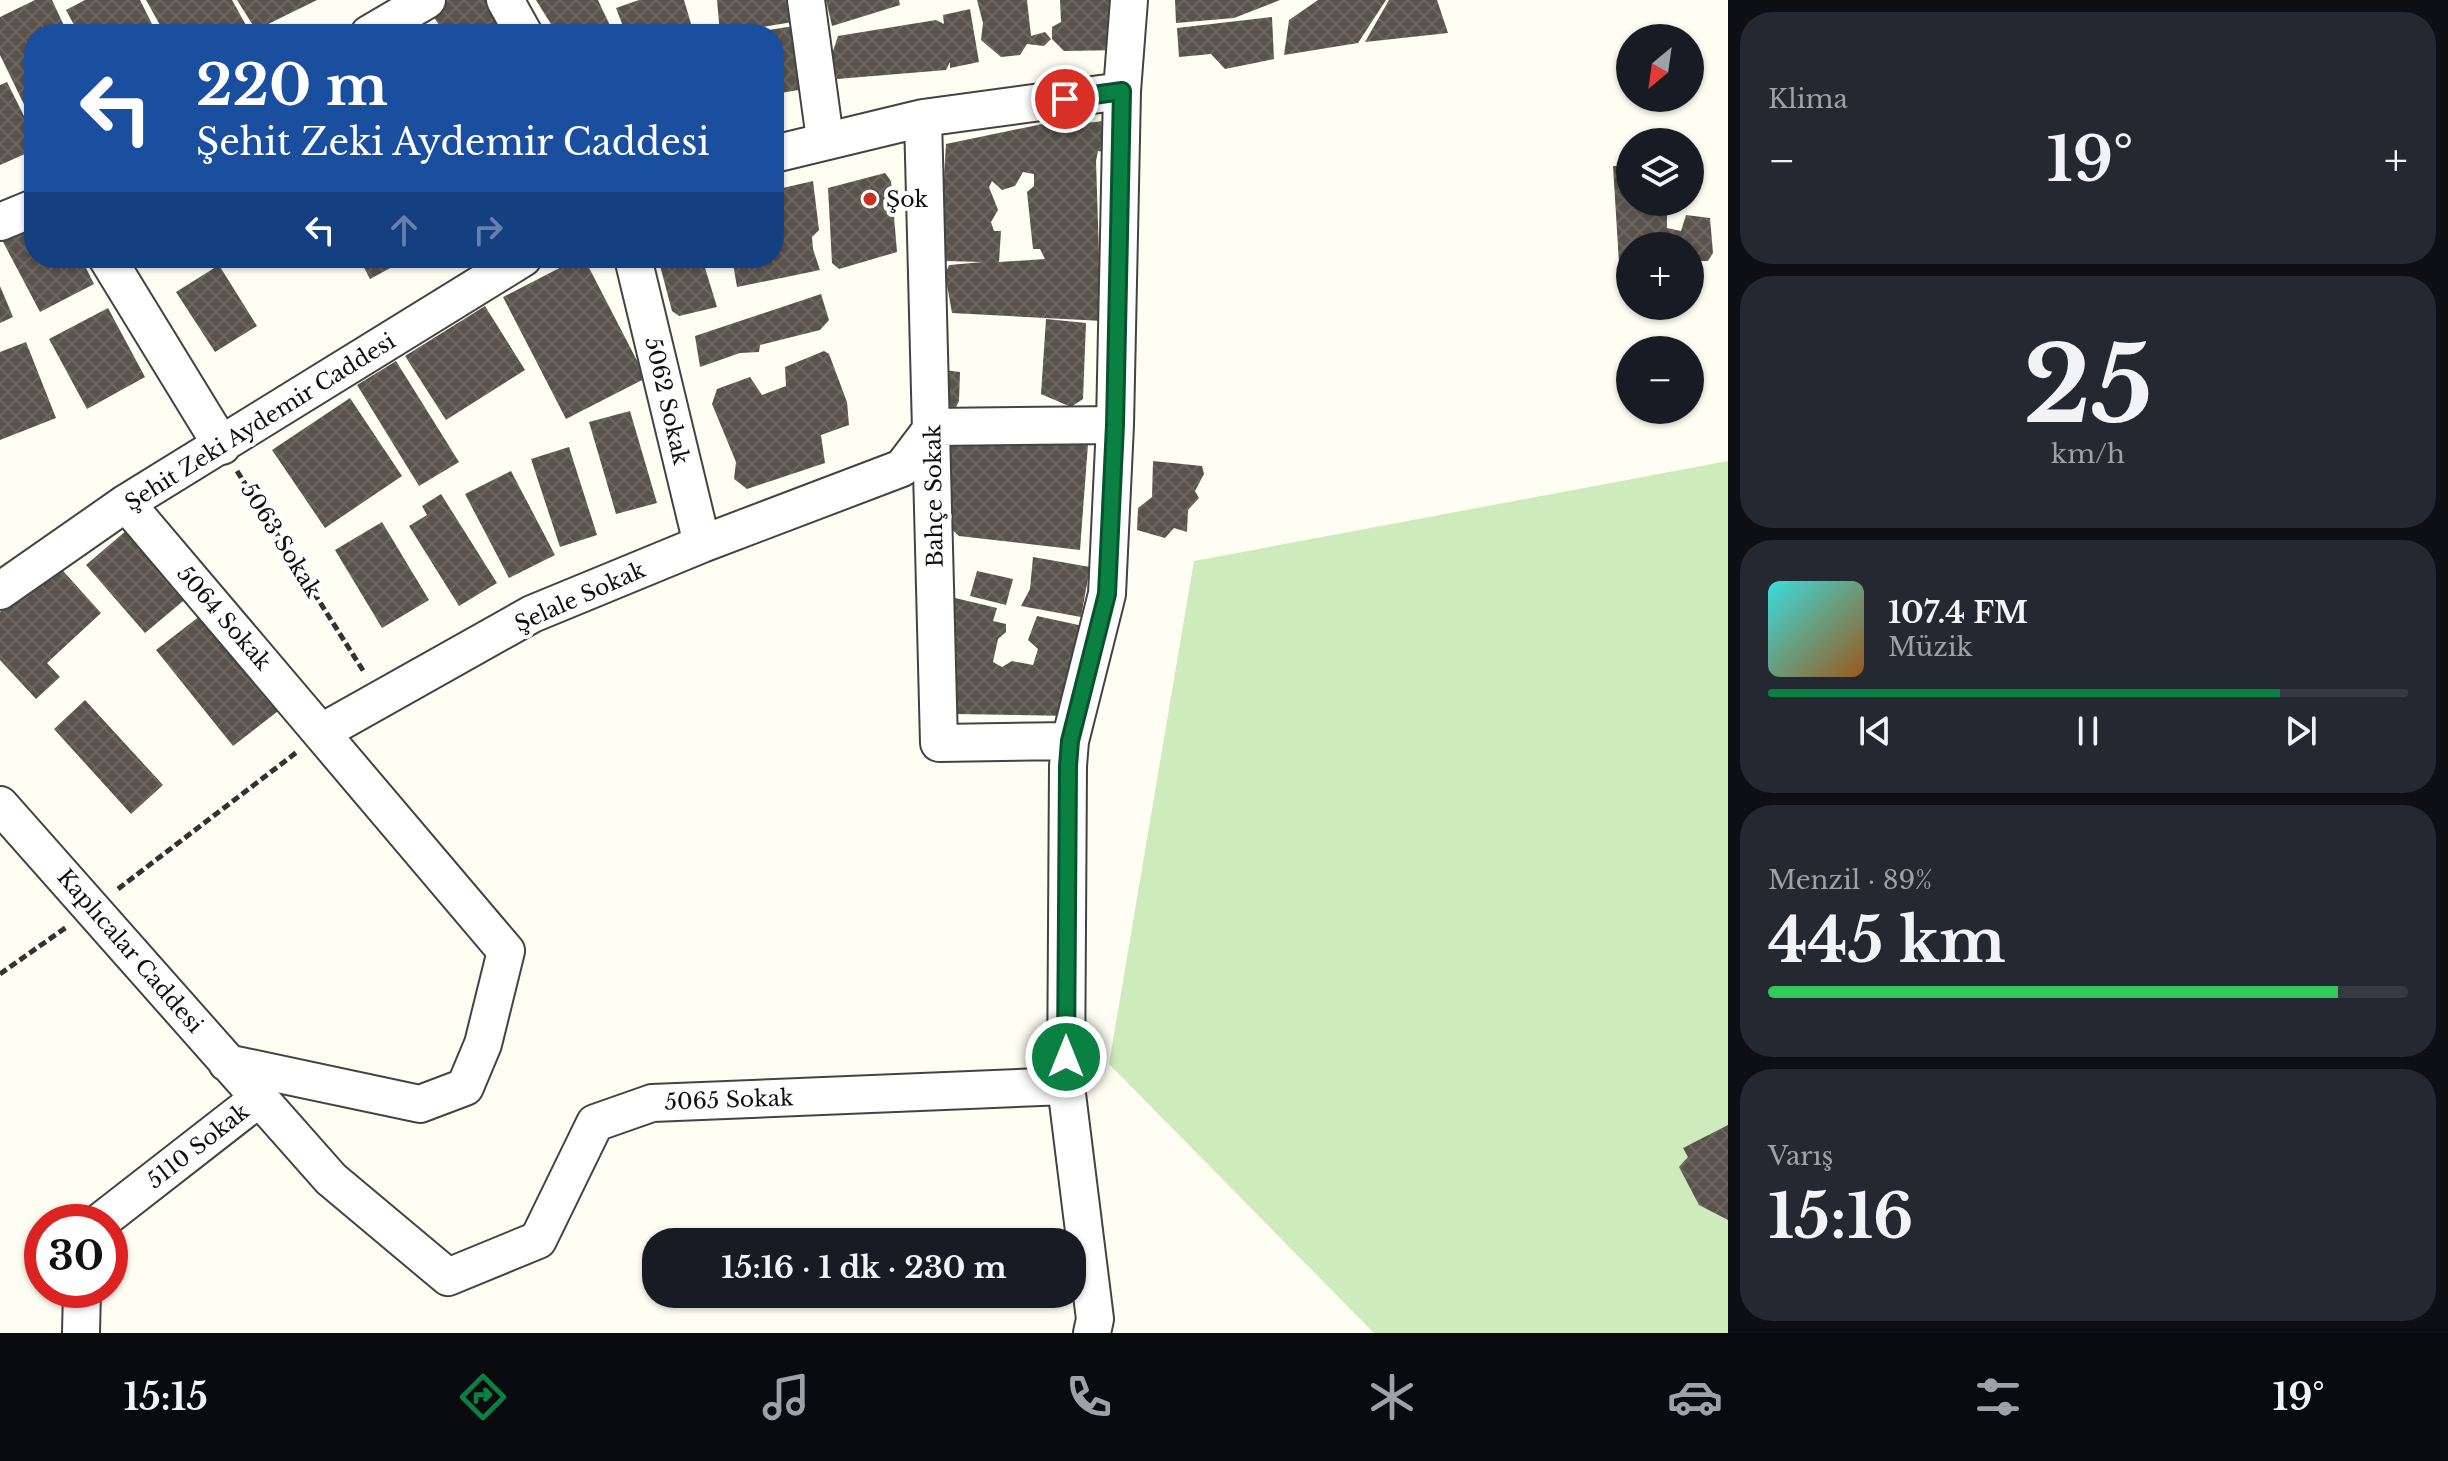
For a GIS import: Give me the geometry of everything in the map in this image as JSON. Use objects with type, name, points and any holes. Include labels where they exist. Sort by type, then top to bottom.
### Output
[{"type":"street","points":[[386,24],[427,0]]},
{"type":"street","points":[[505,0],[518,24]]},
{"type":"street","points":[[806,0],[825,139]]},
{"type":"street","points":[[1092,1333],[1095,1319],[1066,1086],[1070,741],[1107,594],[1115,425],[1122,91],[1129,0]]},
{"type":"street","points":[[784,151],[923,118],[1122,91]]},
{"type":"street","name":"Bahçe Sokak","points":[[923,118],[939,743],[1070,741]]},
{"type":"street","points":[[0,222],[24,212]]},
{"type":"street","points":[[113,268],[222,446]]},
{"type":"street","name":"Şehit Zeki Aydemir Caddesi","points":[[0,591],[126,503],[507,268]]},
{"type":"street","name":"5062 Sokak","points":[[635,268],[702,544]]},
{"type":"street","points":[[933,427],[1115,425]]},
{"type":"street","name":"Şelale Sokak","points":[[322,732],[532,614],[702,544],[902,468],[933,427]]},
{"type":"street","name":"5064 Sokak","points":[[126,503],[506,951],[483,1044],[465,1087],[420,1104],[227,1063]]},
{"type":"street","name":"Kaplıcalar Caddesi","points":[[0,805],[258,1099]]},
{"type":"street","name":"5065 Sokak","points":[[258,1099],[331,1179],[448,1277],[538,1240],[595,1123],[652,1103],[1066,1086]]},
{"type":"street","name":"5110 Sokak","points":[[123,1204],[258,1099]]},
{"type":"street","points":[[81,1333],[82,1308]]},
{"type":"path","name":"5063 Sokak","points":[[222,446],[382,699]]},
{"type":"path","points":[[0,974],[92,908],[322,732]]},
{"type":"green space","points":[[1728,461],[1728,1333],[1374,1333],[1109,1064],[1194,561]]},
{"type":"building","points":[[35,0],[52,0],[63,24],[24,24],[24,104],[0,55],[0,17]]},
{"type":"building","points":[[85,0],[140,0],[152,24],[74,24],[66,10]]},
{"type":"building","points":[[146,0],[232,0],[245,24],[159,24]]},
{"type":"building","points":[[237,0],[317,0],[268,24],[252,24]]},
{"type":"building","points":[[445,0],[494,0],[507,20],[501,24],[438,24],[429,10]]},
{"type":"building","points":[[536,0],[598,0],[609,24],[551,24]]},
{"type":"building","points":[[639,0],[684,0],[691,24],[622,24],[616,8]]},
{"type":"building","points":[[717,0],[791,0],[793,22],[719,24]]},
{"type":"building","points":[[826,0],[899,0],[900,5],[832,26]]},
{"type":"building","points":[[977,0],[1027,0],[1031,36],[1045,32],[1051,39],[1044,46],[1027,44],[1020,55],[1001,57],[981,40],[983,23]]},
{"type":"building","points":[[1060,0],[1125,0],[1124,50],[1064,51],[1052,39],[1052,27],[1061,22]]},
{"type":"building","points":[[1175,0],[1280,0],[1234,18],[1176,23]]},
{"type":"building","points":[[1318,0],[1386,0],[1358,43],[1284,55],[1289,20]]},
{"type":"building","points":[[1389,0],[1437,0],[1448,33],[1365,42]]},
{"type":"building","points":[[970,9],[979,62],[950,68],[950,62],[946,70],[837,79],[832,54],[838,36],[936,20],[944,24],[943,15]]},
{"type":"building","points":[[1272,17],[1274,59],[1225,69],[1211,54],[1179,57],[1177,28]]},
{"type":"building","points":[[794,26],[805,89],[784,92],[784,28]]},
{"type":"building","points":[[7,82],[24,116],[24,154],[0,165],[0,85]]},
{"type":"building","points":[[1067,119],[1071,125],[1103,121],[1104,152],[1098,151],[1096,161],[1099,255],[1104,255],[1103,321],[952,313],[945,274],[949,265],[983,262],[944,261],[941,227],[946,144]],"holes":[[[1023,172],[1034,174],[1034,186],[1027,192],[1033,249],[1040,249],[1045,259],[999,262],[1001,231],[994,231],[991,222],[998,210],[989,187],[992,181],[1002,190],[1015,186]]]},
{"type":"building","points":[[1613,166],[1616,166],[1616,214]]},
{"type":"building","points":[[885,173],[891,181],[897,252],[839,269],[832,263],[828,188]]},
{"type":"building","points":[[813,181],[819,230],[812,237],[820,270],[737,287],[734,268],[784,268],[784,188]]},
{"type":"building","points":[[1616,216],[1667,216],[1667,228],[1681,231],[1686,216],[1710,218],[1713,253],[1708,261],[1704,261],[1704,232],[1617,232]]},
{"type":"building","points":[[24,226],[24,268],[86,268],[94,284],[40,312],[1,238]]},
{"type":"building","points":[[214,268],[221,268],[257,326],[215,352],[176,292]]},
{"type":"building","points":[[364,268],[390,268],[370,279]]},
{"type":"building","points":[[560,268],[589,268],[646,378],[566,419],[503,297]]},
{"type":"building","points":[[661,268],[705,268],[717,307],[679,316],[672,311]]},
{"type":"building","points":[[0,286],[13,317],[0,323]]},
{"type":"building","points":[[821,294],[829,320],[820,330],[760,345],[759,352],[740,353],[700,367],[695,336]]},
{"type":"building","points":[[485,306],[525,370],[446,420],[405,356]]},
{"type":"building","points":[[108,308],[145,377],[87,409],[49,339]]},
{"type":"building","points":[[1046,319],[1086,323],[1083,399],[1071,407],[1041,394]]},
{"type":"building","points":[[26,342],[56,418],[0,440],[0,352]]},
{"type":"building","points":[[824,351],[829,354],[847,402],[849,425],[821,435],[825,463],[747,489],[734,479],[736,462],[712,404],[717,389],[750,377],[762,395],[786,386],[785,367]]},
{"type":"building","points":[[396,361],[459,462],[419,486],[357,385]]},
{"type":"building","points":[[944,370],[960,372],[959,401],[955,409],[941,402]]},
{"type":"building","points":[[350,398],[402,476],[325,528],[272,450]]},
{"type":"building","points":[[630,411],[657,503],[616,514],[589,422]]},
{"type":"building","points":[[948,436],[1088,444],[1080,550],[959,536],[944,522]]},
{"type":"building","points":[[569,447],[597,535],[560,547],[531,459]]},
{"type":"building","points":[[1153,461],[1202,466],[1204,474],[1195,491],[1199,498],[1188,510],[1187,532],[1174,528],[1165,538],[1137,530],[1138,508],[1152,497]]},
{"type":"building","points":[[511,471],[555,555],[509,578],[465,494]]},
{"type":"building","points":[[441,494],[497,583],[459,606],[409,526],[427,515],[422,506]]},
{"type":"building","points":[[382,522],[429,600],[382,628],[335,550]]},
{"type":"building","points":[[128,529],[188,597],[145,633],[86,565]]},
{"type":"building","points":[[1033,557],[1090,567],[1081,617],[1021,606],[1030,589]]},
{"type":"building","points":[[55,562],[101,613],[47,663],[60,677],[36,699],[0,660],[0,612]]},
{"type":"building","points":[[977,571],[1013,579],[1006,605],[970,596]]},
{"type":"building","points":[[951,597],[997,608],[993,621],[1006,624],[1006,632],[998,639],[993,662],[1002,667],[1012,661],[1033,665],[1038,649],[1028,640],[1037,616],[1083,626],[1071,716],[954,714]]},
{"type":"building","points":[[205,612],[282,708],[233,746],[156,650]]},
{"type":"building","points":[[85,700],[163,785],[131,814],[54,729]]},
{"type":"building","points":[[1728,1125],[1728,1220],[1699,1205],[1679,1167],[1688,1157],[1683,1148]]},
{"type":"place","name":"Şok","points":[[870,199]]},
{"type":"route","points":[[1065,99],[1122,91],[1115,425],[1107,594],[1070,741],[1068,766],[1066,1057]]}]
